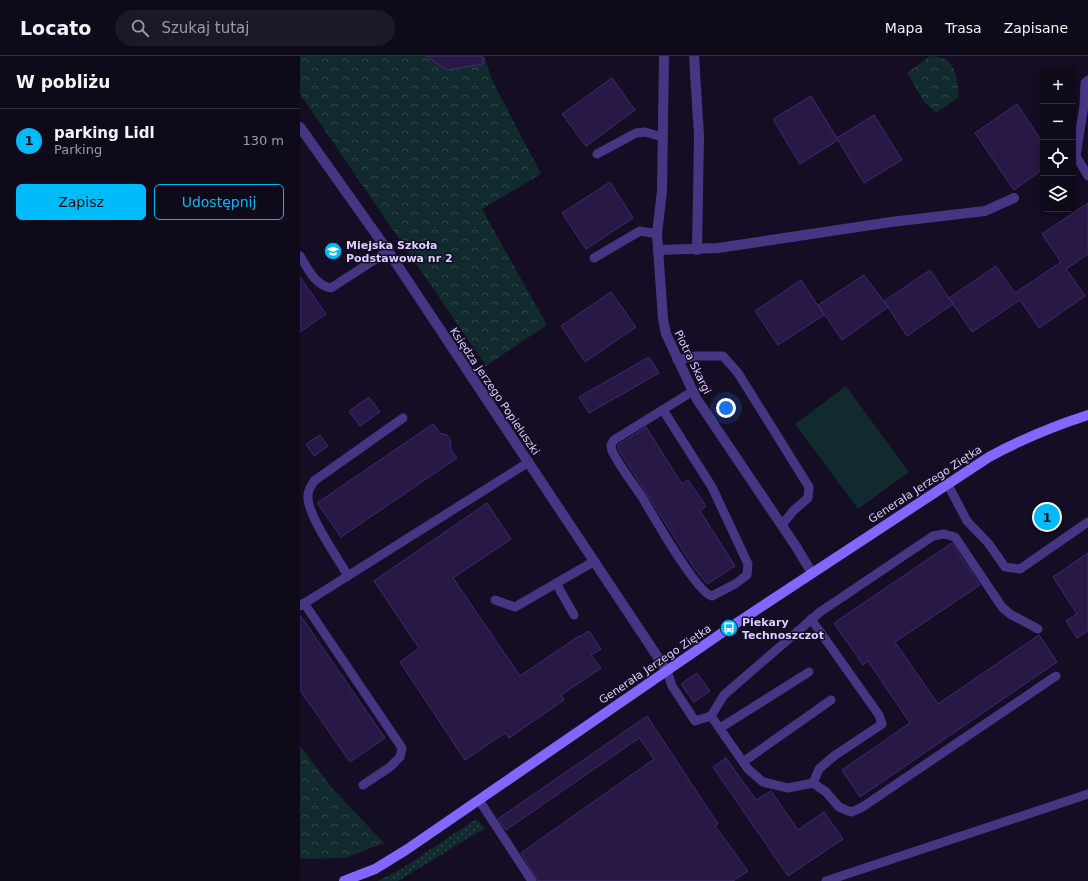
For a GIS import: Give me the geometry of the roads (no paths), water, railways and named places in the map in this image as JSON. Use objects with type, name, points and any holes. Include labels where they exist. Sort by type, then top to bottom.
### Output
[{"type":"street","name":"Piotra Skargi","points":[[664,56],[662,191],[657,234],[663,319],[666,334],[693,391],[812,573]]},
{"type":"street","points":[[694,56],[699,136],[697,250]]},
{"type":"street","name":"Księdza Jerzego Popiełuszki","points":[[300,127],[388,251],[529,462],[593,562],[667,671]]},
{"type":"street","points":[[658,250],[697,250],[718,248],[891,222],[985,211],[1014,198]]},
{"type":"street","name":"Generała Jerzego Ziętka","points":[[344,881],[375,870],[812,573],[989,457],[1021,439],[1045,429],[1088,415]]},
{"type":"lane","points":[[1088,80],[1085,83],[1084,105],[1076,156],[1088,176]]},
{"type":"lane","points":[[597,154],[636,133],[645,132],[662,136]]},
{"type":"lane","points":[[594,258],[640,232],[657,234]]},
{"type":"lane","points":[[300,256],[318,282],[324,287],[331,288],[388,251]]},
{"type":"lane","points":[[677,360],[695,356],[722,356],[738,373],[809,487],[808,498],[793,510],[782,525]]},
{"type":"lane","points":[[663,410],[712,487],[748,564],[747,575],[735,584],[712,596],[708,596],[681,561],[612,451],[611,445],[614,440],[693,391]]},
{"type":"lane","points":[[348,576],[315,519],[308,504],[308,493],[314,481],[404,418]]},
{"type":"lane","points":[[363,785],[390,767],[400,757],[402,748],[302,604],[529,462]]},
{"type":"lane","points":[[948,485],[967,521],[989,544],[1005,566],[1020,569],[1088,522]]},
{"type":"lane","points":[[667,671],[672,686],[695,721],[711,716],[724,695],[811,619],[933,536],[950,534],[955,537],[964,548],[1002,607],[1010,614],[1038,629]]},
{"type":"lane","points":[[495,600],[515,607],[593,562]]},
{"type":"lane","points":[[556,583],[574,615]]},
{"type":"lane","points":[[811,619],[879,715],[882,724],[834,756],[819,769],[813,783]]},
{"type":"lane","points":[[720,728],[808,672]]},
{"type":"lane","points":[[711,716],[743,762],[763,782],[788,788],[813,783],[826,792],[839,807],[851,812],[861,808],[1056,676]]},
{"type":"lane","points":[[743,762],[831,700]]},
{"type":"lane","points":[[826,881],[1088,794]]},
{"type":"lane","points":[[479,800],[532,881]]},
{"type":"place","name":"Miejska Szkoła Podstawowa nr 2","points":[[333,251]]},
{"type":"place","name":"parking Lidl","points":[[1047,517]]},
{"type":"place","name":"Piekary Technoszczot","points":[[729,628]]}]
